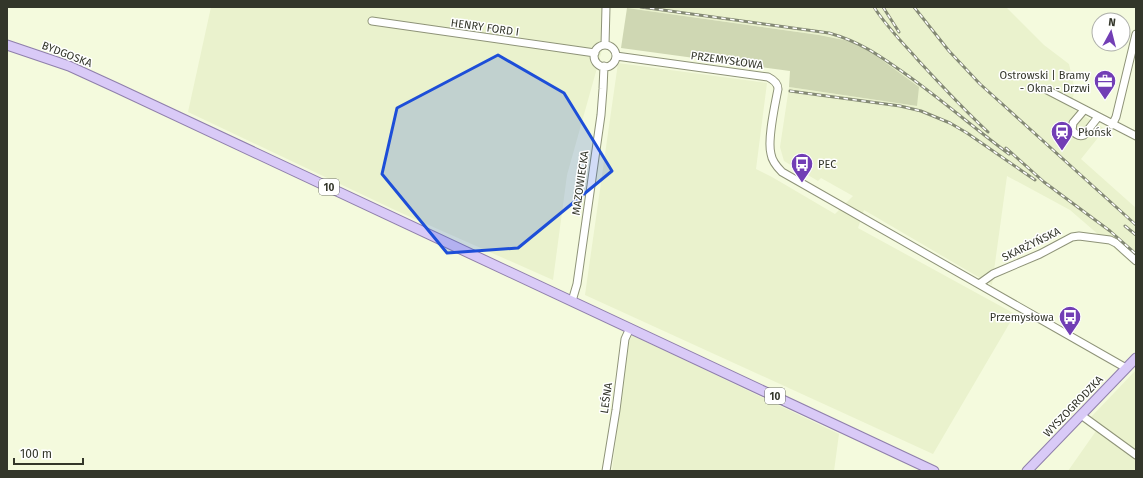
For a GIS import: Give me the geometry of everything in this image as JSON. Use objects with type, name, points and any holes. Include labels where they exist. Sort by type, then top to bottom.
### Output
[{"type":"main road","name":"BYDGOSKA","points":[[7,45],[68,66],[117,88],[572,301]]},
{"type":"main road","name":"10","points":[[572,301],[934,471]]},
{"type":"main road","name":"WYSZOGRODZKA","points":[[1027,471],[1136,358]]},
{"type":"street","points":[[605,45],[606,7]]},
{"type":"street","name":"HENRY FORD I","points":[[372,21],[595,53]]},
{"type":"street","points":[[1112,125],[1116,118],[1136,34]]},
{"type":"street","points":[[605,45],[613,48],[616,56],[611,65],[604,66],[595,60],[595,53],[598,48],[605,45]]},
{"type":"street","name":"PRZEMYSŁOWA","points":[[616,56],[768,77],[773,79],[778,86],[778,89],[770,143],[771,154],[775,164],[782,172],[1126,368]]},
{"type":"street","name":"MAZOWIECKA","points":[[572,301],[576,289],[601,115],[604,89],[604,66]]},
{"type":"street","points":[[1047,90],[1112,125],[1136,136]]},
{"type":"street","points":[[1084,110],[1072,126],[1072,130],[1076,134],[1081,136],[1084,135],[1098,117]]},
{"type":"street","name":"SKARŻYŃSKA","points":[[979,284],[993,274],[1040,254],[1072,237],[1079,236],[1116,242],[1136,261]]},
{"type":"street","name":"LEŚNA","points":[[606,471],[616,410],[625,339],[630,328]]},
{"type":"street","points":[[1080,415],[1136,455]]},
{"type":"highlighted area","points":[[498,55],[564,93],[612,171],[518,248],[447,253],[382,174],[397,108]]},
{"type":"shaded area","points":[[211,7],[602,7],[604,43],[567,175],[553,280],[397,211],[188,112]]},
{"type":"shaded area","points":[[627,7],[1006,7],[1044,45],[1069,64],[1075,90],[1070,107],[1105,129],[1081,159],[1136,208],[1136,267],[1070,210],[1007,176],[992,285],[864,210],[858,228],[1015,314],[933,454],[585,295],[618,63],[767,83],[756,169],[835,214],[853,196],[821,178],[818,181],[784,161],[780,147],[789,87],[917,106],[849,41],[819,35]]},
{"type":"shaded area","points":[[627,8],[819,35],[849,41],[868,50],[919,87],[917,106],[789,87],[790,71],[621,48]]},
{"type":"shaded area","points":[[632,335],[839,434],[834,471],[612,471],[623,381],[629,342]]},
{"type":"shaded area","points":[[1136,370],[1136,450],[1091,417]]},
{"type":"shaded area","points":[[1096,431],[1136,460],[1136,471],[1068,471]]},
{"type":"railway","points":[[641,7],[829,33],[851,41],[861,45],[907,75],[1009,154]]},
{"type":"railway","points":[[874,7],[917,59],[988,132]]},
{"type":"railway","points":[[883,7],[899,32]]},
{"type":"railway","points":[[914,7],[949,51],[980,84],[1136,225]]},
{"type":"railway","points":[[790,91],[900,106],[921,111],[950,123],[967,133],[1035,180]]},
{"type":"railway","points":[[1006,148],[1044,182],[1110,231],[1136,254]]},
{"type":"railway","points":[[1125,226],[1136,235]]},
{"type":"place","name":"Ostrowski | Bramy - Okna - Drzwi","points":[[1105,100]]},
{"type":"place","name":"Płońsk","points":[[1062,152]]},
{"type":"place","name":"PEC","points":[[802,184]]},
{"type":"place","name":"Przemysłowa","points":[[1070,336]]}]
